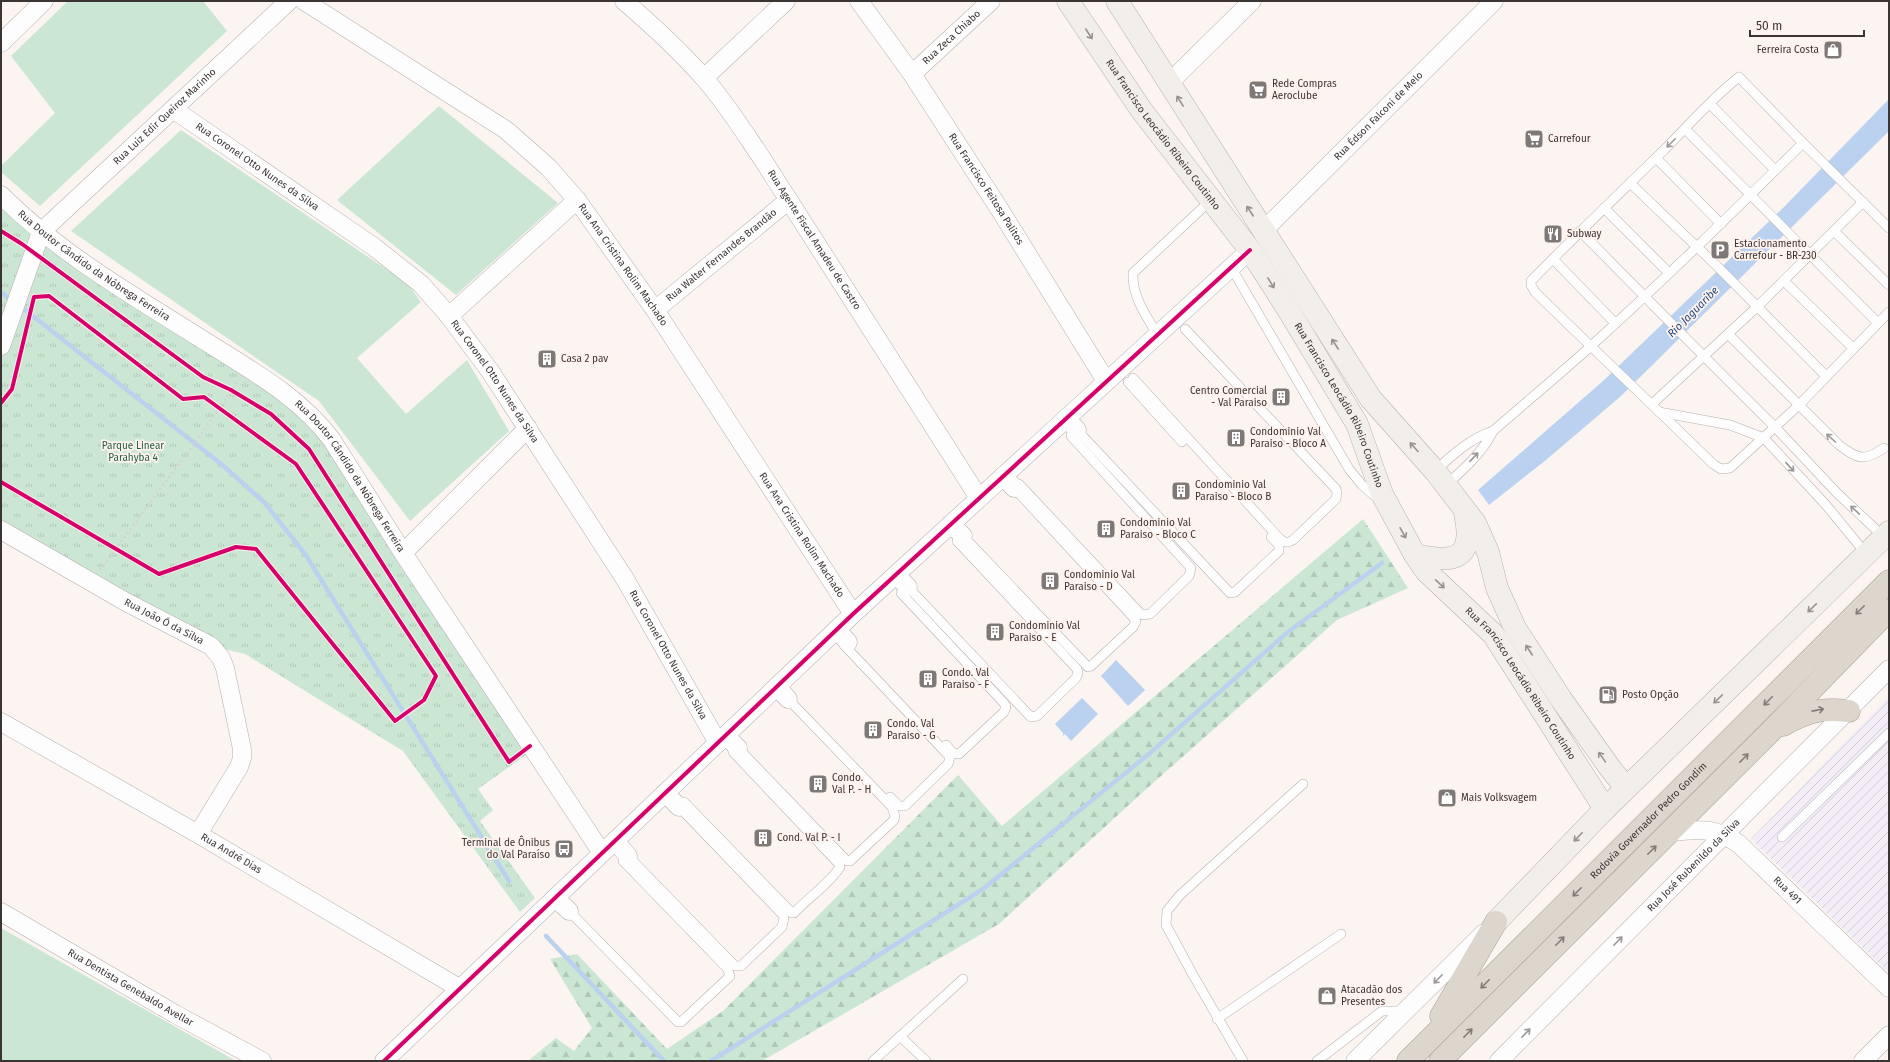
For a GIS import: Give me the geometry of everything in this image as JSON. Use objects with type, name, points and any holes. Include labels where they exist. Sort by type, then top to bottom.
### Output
[{"type":"highway","name":"Rodovia Governador Pedro Gondim","points":[[1408,1061],[1889,581]]},
{"type":"highway","points":[[1440,1061],[1770,732],[1889,610]]},
{"type":"highway","points":[[1770,732],[1814,711],[1828,709],[1849,711]]},
{"type":"highway","points":[[1426,1043],[1496,922]]},
{"type":"main road","name":"Rua Francisco Leocádio Ribeiro Coutinho","points":[[1068,1],[1142,111],[1212,199],[1250,250],[1347,405],[1362,436],[1389,509],[1415,555],[1426,571],[1483,623],[1496,638],[1605,809]]},
{"type":"main road","points":[[1117,1],[1371,399],[1440,478],[1465,510],[1483,539],[1497,588],[1515,628],[1561,698],[1610,768],[1626,788]]},
{"type":"main road","points":[[1415,555],[1435,559],[1452,558],[1458,555],[1464,549],[1467,540],[1465,510]]},
{"type":"main road","points":[[1496,922],[1626,788],[1867,555],[1886,534]]},
{"type":"street","points":[[1,43],[44,1]]},
{"type":"street","name":"Rua Luiz Edir Queiroz Marinho","points":[[41,232],[289,1]]},
{"type":"street","name":"Rua Ana Cristina Rolim Machado","points":[[304,1],[506,130],[548,167],[578,200],[655,310],[853,614]]},
{"type":"street","name":"Rua Agente Fiscal Amadeu de Castro","points":[[624,1],[664,37],[704,78],[763,160],[979,498]]},
{"type":"street","points":[[704,78],[786,1]]},
{"type":"street","name":"Rua Francisco Feitosa Palitos","points":[[859,1],[912,74],[1000,210],[1121,376]]},
{"type":"street","name":"Rua Zeca Chiabo","points":[[912,74],[991,1]]},
{"type":"street","points":[[1169,83],[1252,1]]},
{"type":"street","name":"Rua Édson Falconi de Melo","points":[[1263,231],[1494,1]]},
{"type":"street","name":"Rua Coronel Otto Nunes da Silva","points":[[173,109],[374,247],[421,284],[450,316],[490,371],[528,428],[625,579],[727,744]]},
{"type":"street","name":"Rua Doutor Cândido da Nóbrega Ferreira","points":[[1,195],[41,232],[117,285],[247,368],[286,395],[319,424],[332,440],[402,553],[609,847],[626,858]]},
{"type":"street","points":[[450,316],[578,200]]},
{"type":"street","name":"Rua Walter Fernandes Brandão","points":[[655,310],[788,200]]},
{"type":"street","points":[[1,346],[41,232]]},
{"type":"street","points":[[384,1061],[668,791],[727,744],[841,638],[853,614],[898,584],[954,532],[979,498],[1011,480],[1121,376],[1157,334],[1180,324],[1231,267],[1250,250]]},
{"type":"street","points":[[402,553],[528,428]]},
{"type":"street","name":"Rua João Ó da Silva","points":[[1,530],[92,581],[126,602],[211,646],[220,658],[225,668],[242,749],[242,758],[239,767],[198,834]]},
{"type":"street","name":"Rua José Rubenildo da Silva","points":[[1499,1061],[1724,834],[1849,711],[1889,669]]},
{"type":"street","name":"Rua André Dias","points":[[1,722],[198,834],[460,988]]},
{"type":"street","points":[[668,791],[681,804]]},
{"type":"street","name":"Rua 491","points":[[1669,832],[1698,830],[1712,831],[1724,834],[1739,844],[1889,988]]},
{"type":"street","points":[[555,898],[569,911]]},
{"type":"street","name":"Rua Dentista Genebaldo Avellar","points":[[1,912],[175,1014],[262,1061]]},
{"type":"street","points":[[1355,1061],[1496,922]]},
{"type":"street","points":[[1863,1061],[1889,1035]]},
{"type":"lane","points":[[1889,228],[1739,77],[1531,281],[1534,292],[1615,368],[1713,464],[1721,469],[1730,468],[1764,438],[1799,405],[1889,312]]},
{"type":"lane","points":[[1710,104],[1775,170]]},
{"type":"lane","points":[[1685,129],[1878,323]]},
{"type":"lane","points":[[1440,478],[1462,448],[1483,434],[1492,431],[1616,323],[1721,224],[1803,143]]},
{"type":"lane","points":[[1656,158],[1721,224]]},
{"type":"lane","points":[[1630,183],[1718,267],[1826,376]]},
{"type":"lane","points":[[1157,334],[1138,301],[1132,284],[1133,273],[1212,199]]},
{"type":"lane","points":[[1652,404],[1757,307],[1863,202]]},
{"type":"lane","points":[[1604,208],[1669,273]]},
{"type":"lane","points":[[1834,231],[1889,285]]},
{"type":"lane","points":[[1580,232],[1775,427],[1837,493],[1886,534]]},
{"type":"lane","points":[[1553,259],[1616,323]]},
{"type":"lane","points":[[1231,267],[1349,469],[1362,485],[1389,509]]},
{"type":"lane","points":[[1784,281],[1853,348]]},
{"type":"lane","points":[[1121,376],[1280,539],[1288,543],[1293,540],[1336,500],[1336,489],[1180,324]]},
{"type":"lane","points":[[1728,334],[1826,434],[1854,456],[1864,458],[1873,456],[1884,448]]},
{"type":"lane","points":[[1068,427],[1230,593],[1235,592],[1279,551],[1279,545],[1121,376]]},
{"type":"lane","points":[[1659,412],[1730,425],[1764,438],[1826,505],[1867,555]]},
{"type":"lane","points":[[1011,480],[1140,613],[1143,615],[1150,614],[1188,576],[1191,568],[1068,427]]},
{"type":"lane","points":[[1440,478],[1482,449],[1489,440],[1492,431]]},
{"type":"lane","points":[[954,532],[1088,667],[1091,666],[1133,627],[1136,621],[1011,480]]},
{"type":"lane","points":[[898,584],[1028,714],[1031,716],[1037,716],[1076,678],[1078,674],[1077,669],[954,532]]},
{"type":"lane","points":[[841,638],[953,753],[959,754],[1004,712],[1006,707],[1004,703],[898,584]]},
{"type":"lane","points":[[785,691],[899,806],[905,806],[948,764],[950,758],[841,638]]},
{"type":"lane","points":[[727,744],[847,861],[850,861],[894,820],[895,816],[892,807],[785,691]]},
{"type":"lane","points":[[1782,837],[1889,733]]},
{"type":"lane","points":[[681,804],[792,913],[838,870],[839,864],[727,744]]},
{"type":"lane","points":[[1243,1061],[1217,1018],[1166,925],[1167,911],[1180,895],[1303,784]]},
{"type":"lane","points":[[626,858],[734,966],[741,966],[782,927],[784,918],[783,915],[681,804]]},
{"type":"lane","points":[[569,911],[678,1022],[681,1022],[730,976],[727,968],[626,858]]},
{"type":"lane","points":[[1217,1018],[1341,934]]},
{"type":"lane","points":[[873,1061],[963,979]]},
{"type":"lane","points":[[1317,1061],[1382,1011],[1405,1012]]},
{"type":"lane","points":[[900,1036],[926,1061]]},
{"type":"path","points":[[92,581],[204,430],[247,368]]},
{"type":"path","points":[[224,387],[238,394]]},
{"type":"path","points":[[214,404],[226,413]]},
{"type":"path","points":[[110,544],[122,552]]},
{"type":"shaded area","points":[[1889,697],[1889,973],[1751,839]]},
{"type":"green space","points":[[68,1],[203,1],[227,31],[40,206],[1,172],[1,166],[55,113],[11,56]]},
{"type":"green space","points":[[439,106],[558,203],[456,295],[337,200]]},
{"type":"green space","points":[[181,130],[408,284],[421,302],[357,358],[406,414],[467,360],[509,431],[410,521],[319,401],[71,231]]},
{"type":"green space","name":"Parque Linear Parahyba 4","points":[[1,192],[41,232],[319,424],[533,750],[478,789],[493,810],[480,821],[535,898],[520,912],[403,751],[245,654],[211,646],[1,528]]},
{"type":"green space","points":[[1363,519],[1408,588],[1337,620],[1143,792],[999,924],[762,1061],[528,1061],[556,1038],[574,1051],[592,1028],[550,959],[577,954],[667,1049],[723,1011],[958,775],[1002,826]]},
{"type":"green space","points":[[1,928],[236,1061],[1,1061]]},
{"type":"water","name":"Rio Jaguaribe","points":[[1889,99],[1889,131],[1621,396],[1546,460],[1489,505],[1478,490],[1603,381],[1784,207]]},
{"type":"water","points":[[1116,660],[1145,690],[1128,706],[1101,676]]},
{"type":"water","points":[[1082,698],[1098,714],[1071,741],[1065,734],[1063,736],[1063,733],[1055,724]]},
{"type":"waterway","points":[[1,292],[12,301]]},
{"type":"waterway","points":[[20,306],[220,463],[264,502],[305,554],[509,881]]},
{"type":"waterway","points":[[711,1061],[983,889],[1150,753],[1288,632],[1382,563]]},
{"type":"waterway","points":[[546,936],[664,1061]]},
{"type":"cycle path","points":[[1,231],[22,244],[203,377],[231,390],[271,414],[309,449],[509,762],[530,746]]},
{"type":"cycle path","points":[[384,1061],[853,614],[1250,250]]},
{"type":"cycle path","points":[[1,403],[12,389],[34,297],[49,296],[183,399],[204,397],[296,464],[436,676],[424,700],[395,721],[256,549],[236,547],[159,574],[1,482]]},
{"type":"place","name":"Ferreira Costa","points":[[1833,50]]},
{"type":"place","name":"Rede Compras Aeroclube","points":[[1258,90]]},
{"type":"place","name":"Carrefour","points":[[1534,139]]},
{"type":"place","name":"Subway","points":[[1553,234]]},
{"type":"place","name":"Estacionamento Carrefour - BR-230","points":[[1720,250]]},
{"type":"place","name":"Casa 2 pav","points":[[547,359]]},
{"type":"place","name":"Centro Comercial - Val Paraiso","points":[[1281,397]]},
{"type":"place","name":"Condominio Val Paraiso - Bloco A","points":[[1236,438]]},
{"type":"place","name":"Condominio Val Paraiso - Bloco B","points":[[1181,491]]},
{"type":"place","name":"Condominio Val Paraiso - Bloco C","points":[[1106,529]]},
{"type":"place","name":"Condominio Val Paraiso - D","points":[[1050,581]]},
{"type":"place","name":"Condominio Val Paraiso - E","points":[[995,632]]},
{"type":"place","name":"Condo. Val Paraiso - F","points":[[928,679]]},
{"type":"place","name":"Posto Opção","points":[[1608,695]]},
{"type":"place","name":"Condo. Val Paraiso - G","points":[[873,730]]},
{"type":"place","name":"Condo. Val P. - H","points":[[818,784]]},
{"type":"place","name":"Mais Volksvagem","points":[[1447,798]]},
{"type":"place","name":"Cond. Val P. - I","points":[[763,838]]},
{"type":"place","name":"Terminal de Ônibus do Val Paraíso","points":[[564,849]]},
{"type":"place","name":"Atacadão dos Presentes","points":[[1327,996]]}]
